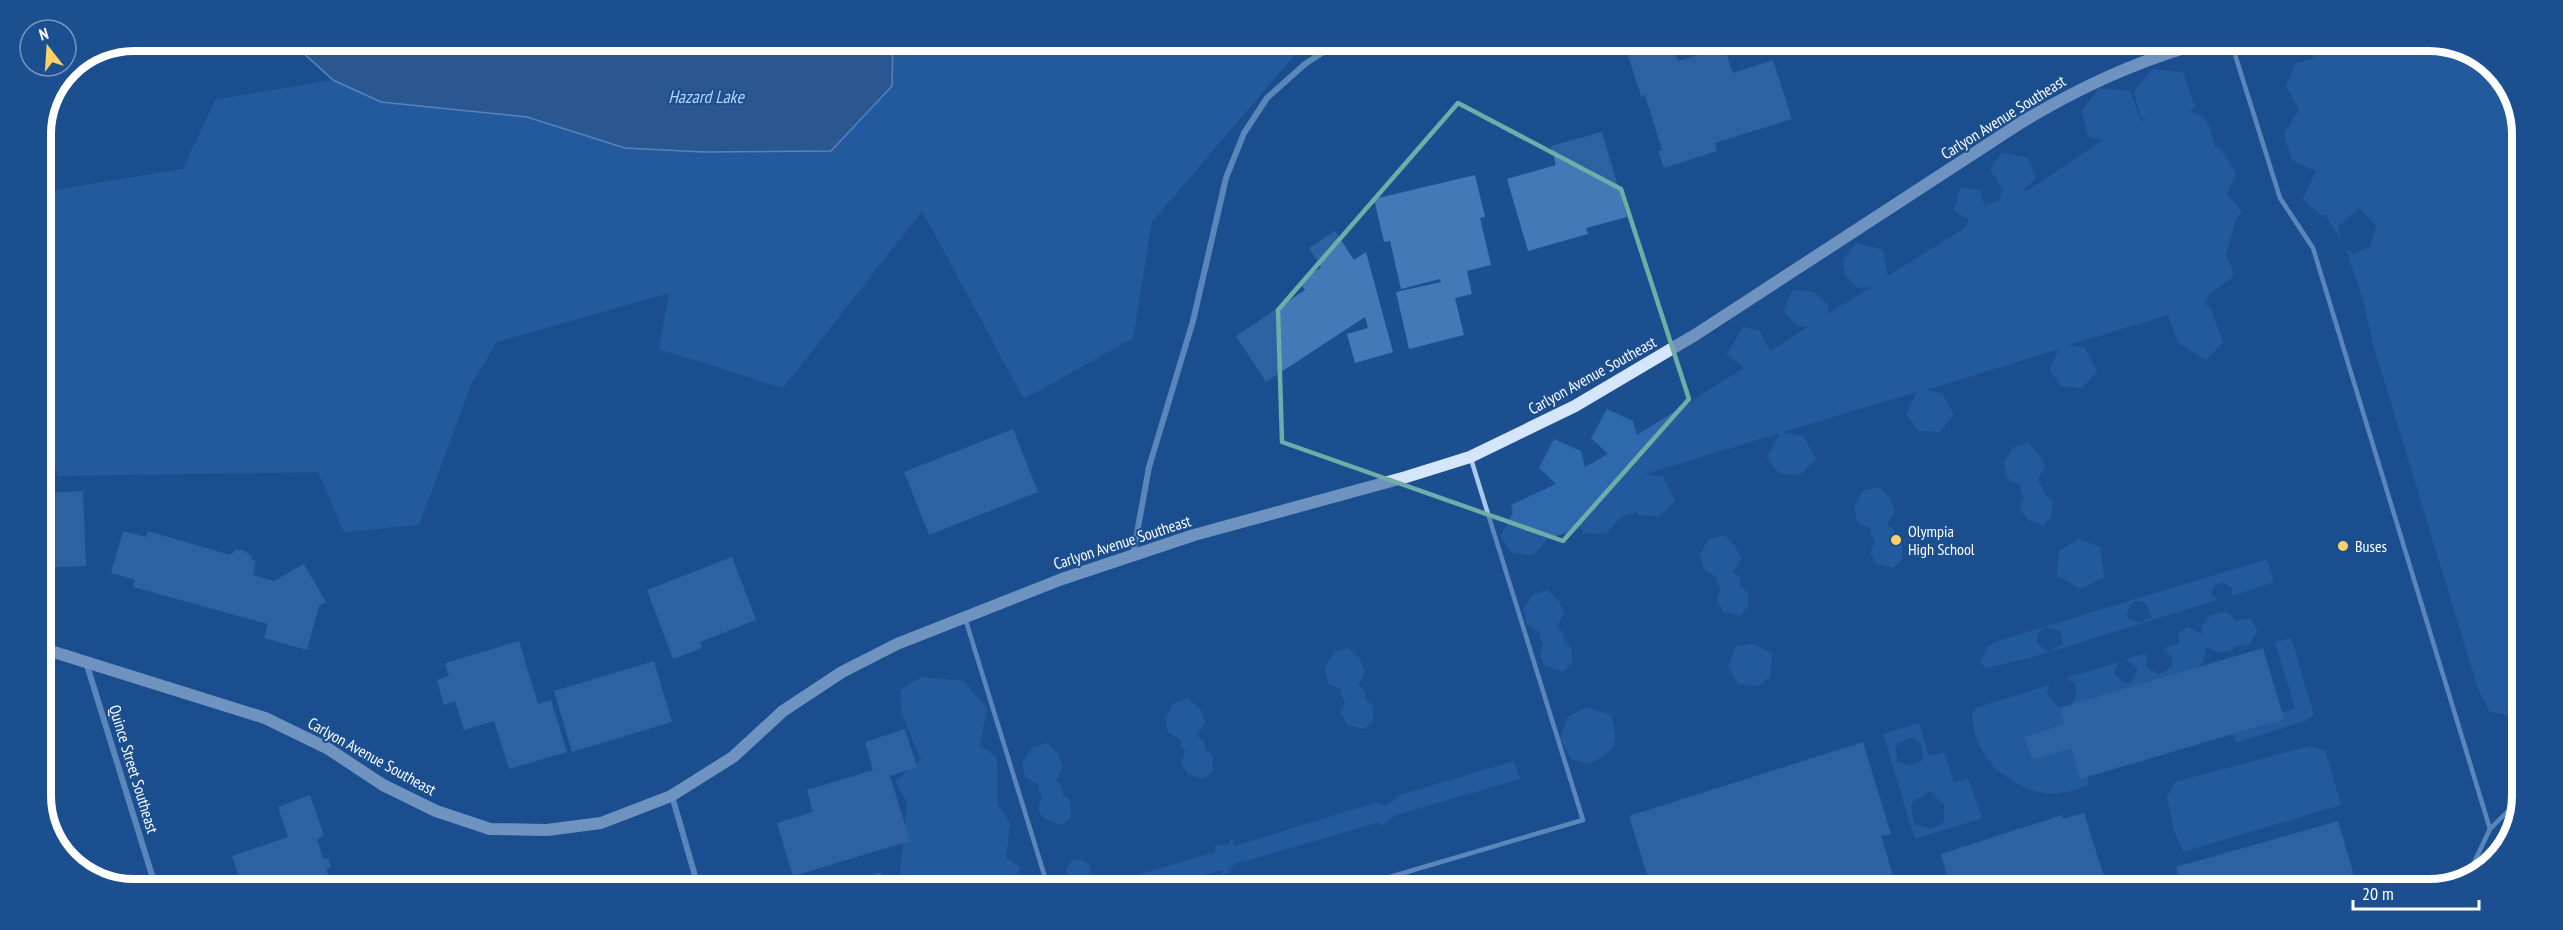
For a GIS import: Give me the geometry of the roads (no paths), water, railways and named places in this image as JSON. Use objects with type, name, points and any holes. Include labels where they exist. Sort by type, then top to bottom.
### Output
[{"type":"street","points":[[1133,555],[1149,467],[1193,321],[1226,178],[1244,133],[1267,98],[1305,64],[1325,51]]},
{"type":"street","name":"Carlyon Avenue Southeast","points":[[51,651],[265,718],[327,748],[383,785],[436,811],[490,829],[547,830],[601,823],[671,796],[733,757],[783,711],[842,672],[897,644],[1062,579],[1194,535],[1406,477],[1470,457],[1575,406],[1689,338],[2022,122],[2075,91],[2121,70],[2176,51]]},
{"type":"street","name":"Quince Street Southeast","points":[[86,661],[153,879]]},
{"type":"street","points":[[671,796],[696,879]]},
{"type":"lane","points":[[2234,51],[2280,198],[2313,248],[2490,829]]},
{"type":"lane","points":[[1383,879],[1583,820],[1470,457]]},
{"type":"lane","points":[[965,618],[1046,879]]},
{"type":"lane","points":[[2472,867],[2490,829],[2511,808]]},
{"type":"water","name":"Hazard Lake","points":[[301,51],[893,51],[892,86],[831,151],[704,152],[625,148],[527,117],[381,102],[333,80]]},
{"type":"place","name":"Olympia High School","points":[[1896,540]]},
{"type":"place","name":"Buses","points":[[2343,546]]}]
